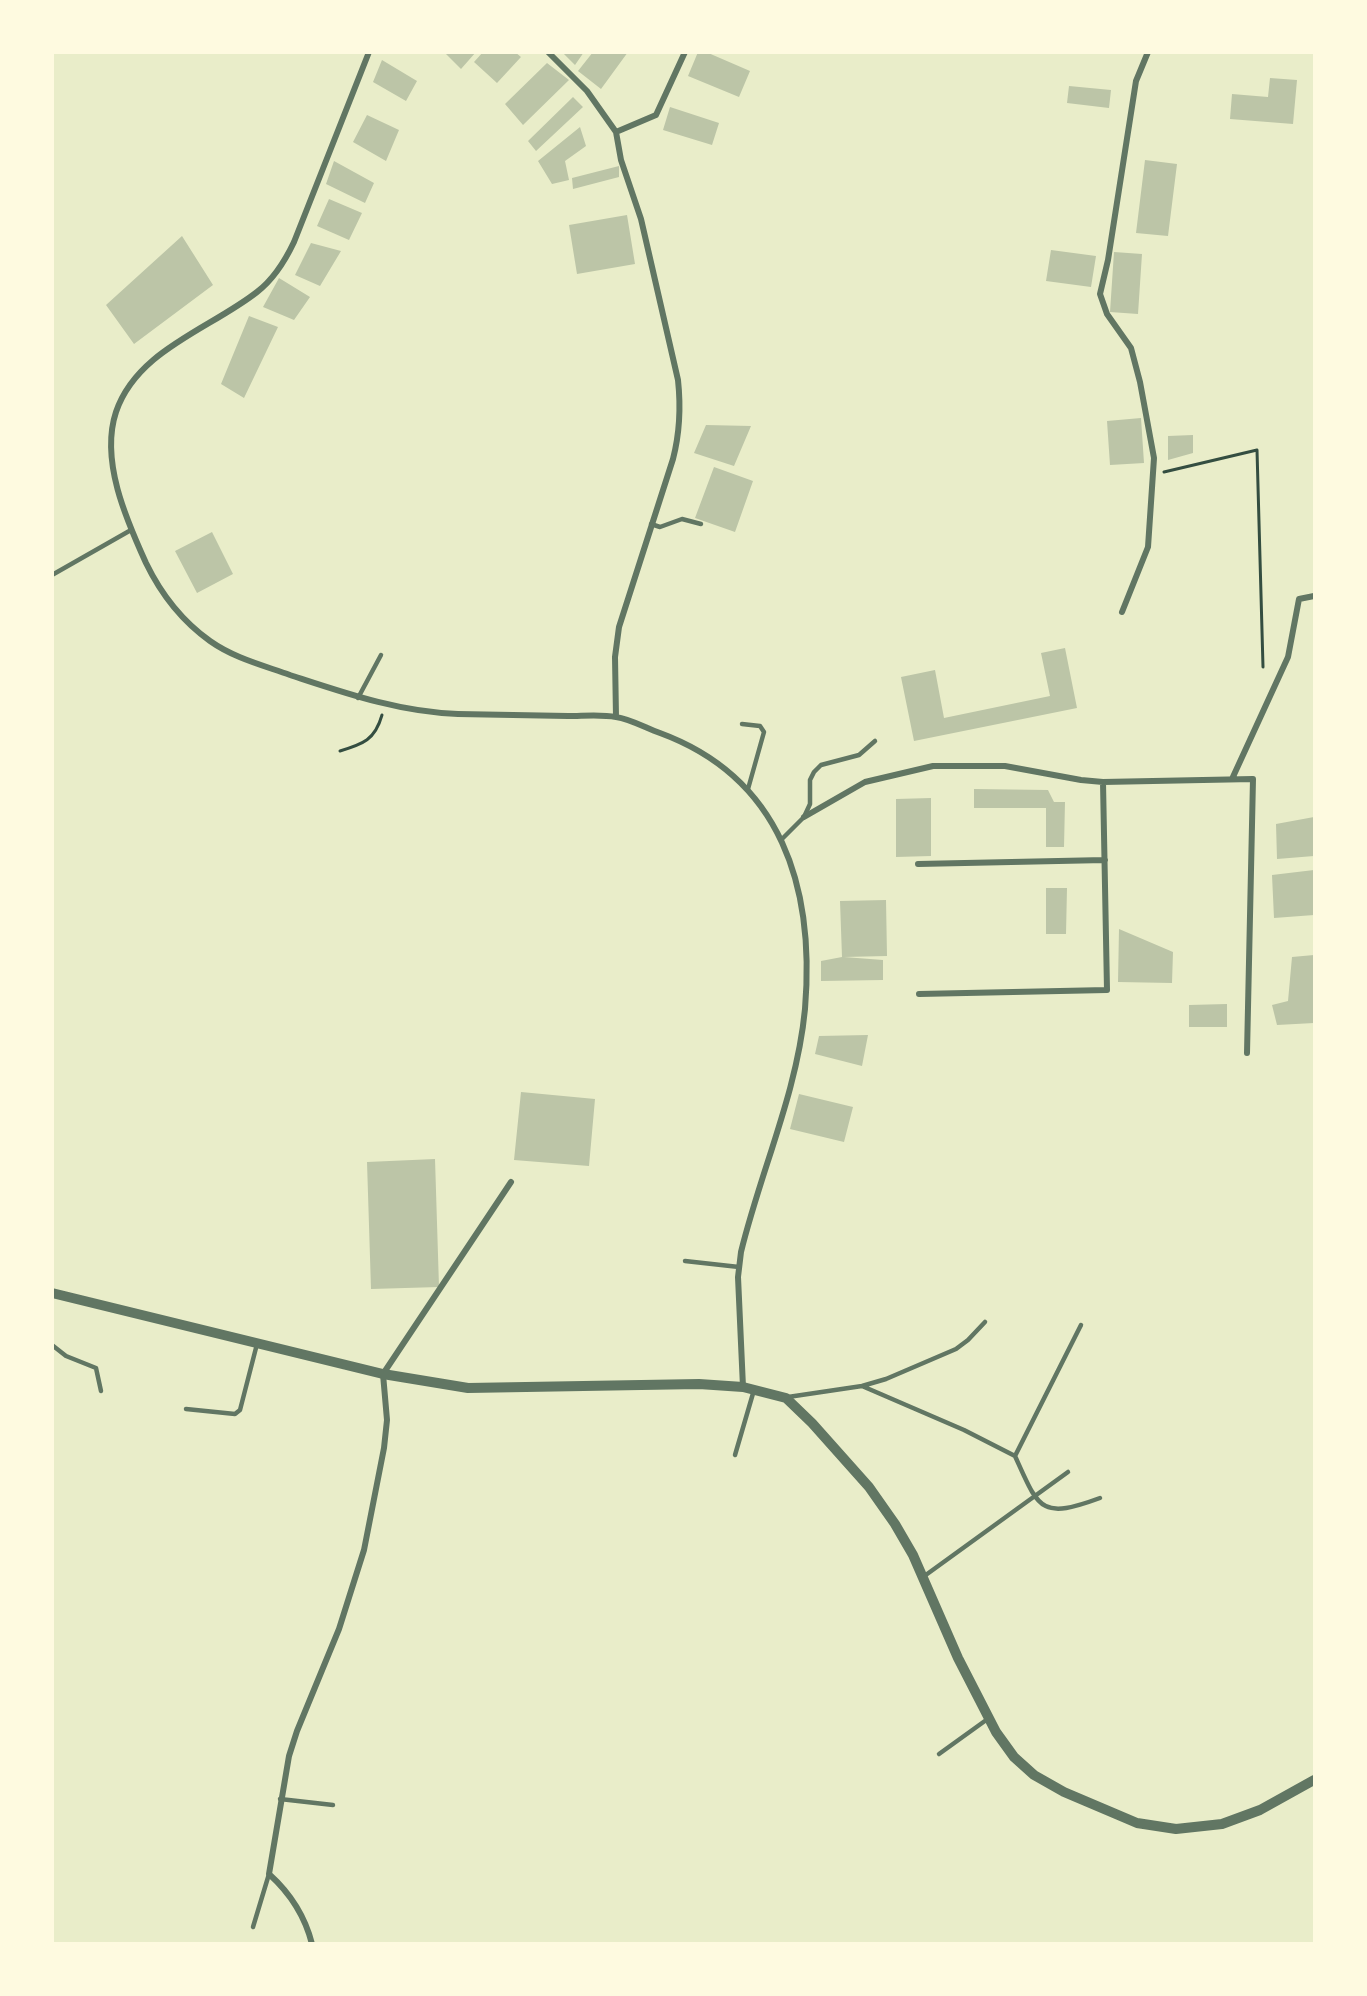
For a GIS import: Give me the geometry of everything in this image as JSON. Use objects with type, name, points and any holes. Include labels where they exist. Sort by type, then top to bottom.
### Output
[{"type":"street","points":[[369,52],[286,258],[273,277],[258,291],[163,353],[142,371],[128,388],[117,407],[110,443],[111,462],[131,530],[154,579],[194,629],[234,656],[358,698],[384,704],[454,714],[616,717],[680,740],[702,752],[724,767],[748,789],[767,813],[782,839],[798,891],[806,966],[805,1005],[801,1046],[792,1084],[745,1237],[739,1267],[743,1387]]},
{"type":"street","points":[[548,52],[587,91],[616,132],[621,160],[642,219],[678,380],[680,402],[678,437],[619,627],[615,657],[616,717]]},
{"type":"street","points":[[616,132],[656,116],[685,52]]},
{"type":"street","points":[[1122,612],[1148,547],[1154,458],[1140,382],[1131,348],[1107,314],[1100,294],[1108,260],[1136,81],[1148,52]]},
{"type":"street","points":[[1232,779],[1288,657],[1299,599],[1314,596]]},
{"type":"street","points":[[804,817],[865,782],[933,766],[1005,766],[1103,782],[1253,779],[1247,1053]]},
{"type":"street","points":[[919,994],[1107,990],[1103,782]]},
{"type":"street","points":[[918,864],[1105,860]]},
{"type":"street","points":[[312,1944],[297,1906],[269,1874],[284,1774],[297,1731],[339,1629],[364,1550],[384,1448],[387,1420],[383,1374],[511,1182]]},
{"type":"street","points":[[52,1293],[383,1374],[468,1388],[699,1384],[743,1387],[786,1398],[812,1423],[869,1487],[913,1555],[958,1658],[996,1732],[1014,1757],[1034,1774],[1064,1792],[1137,1823],[1176,1829],[1222,1824],[1260,1809],[1314,1780]]},
{"type":"lane","points":[[651,524],[660,527],[682,519],[701,525]]},
{"type":"lane","points":[[52,575],[131,530]]},
{"type":"lane","points":[[358,698],[381,655]]},
{"type":"lane","points":[[741,724],[760,726],[764,732],[748,789]]},
{"type":"lane","points":[[782,839],[804,817],[810,804],[810,780],[814,772],[821,765],[859,755],[875,741]]},
{"type":"lane","points":[[685,1261],[739,1267]]},
{"type":"lane","points":[[786,1398],[862,1386],[886,1379],[956,1349],[985,1322]]},
{"type":"lane","points":[[1015,1456],[1081,1325]]},
{"type":"lane","points":[[186,1409],[235,1414],[240,1410],[257,1344]]},
{"type":"lane","points":[[52,1345],[66,1356],[96,1368],[101,1391]]},
{"type":"lane","points":[[862,1386],[964,1430],[1015,1456],[1033,1497],[1044,1505],[1057,1510],[1074,1508],[1100,1498]]},
{"type":"lane","points":[[735,1455],[754,1390]]},
{"type":"lane","points":[[923,1577],[1068,1472]]},
{"type":"lane","points":[[939,1754],[989,1719]]},
{"type":"lane","points":[[280,1799],[333,1805]]},
{"type":"lane","points":[[253,1927],[269,1874]]},
{"type":"path","points":[[1153,474],[1257,450],[1263,667]]},
{"type":"path","points":[[340,751],[364,744],[370,738],[380,720],[384,704]]},
{"type":"building","points":[[444,52],[476,52],[461,69]]},
{"type":"building","points":[[483,52],[515,52],[521,57],[497,83],[474,62]]},
{"type":"building","points":[[562,52],[584,52],[575,65]]},
{"type":"building","points":[[593,52],[628,52],[601,89],[578,71]]},
{"type":"building","points":[[698,52],[706,52],[750,71],[739,97],[688,76]]},
{"type":"building","points":[[382,60],[417,81],[406,101],[373,82]]},
{"type":"building","points":[[547,63],[569,80],[523,125],[505,104]]},
{"type":"building","points":[[1270,78],[1297,80],[1293,124],[1230,119],[1232,94],[1268,97]]},
{"type":"building","points":[[1069,86],[1111,90],[1109,108],[1067,103]]},
{"type":"building","points":[[573,97],[583,107],[536,151],[528,141]]},
{"type":"building","points":[[670,107],[719,123],[712,145],[663,130]]},
{"type":"building","points":[[367,115],[399,130],[386,161],[353,142]]},
{"type":"building","points":[[580,127],[586,146],[565,161],[569,180],[552,184],[538,161]]},
{"type":"building","points":[[1145,160],[1177,164],[1168,236],[1136,233]]},
{"type":"building","points":[[334,161],[374,183],[365,203],[326,184]]},
{"type":"building","points":[[619,166],[619,177],[573,189],[572,178]]},
{"type":"building","points":[[329,199],[362,213],[349,240],[317,226]]},
{"type":"building","points":[[627,215],[635,264],[577,274],[569,225]]},
{"type":"building","points":[[182,236],[213,285],[134,344],[106,305]]},
{"type":"building","points":[[311,243],[341,251],[320,286],[295,275]]},
{"type":"building","points":[[1051,250],[1096,256],[1091,287],[1046,281]]},
{"type":"building","points":[[1114,252],[1142,254],[1138,314],[1110,312]]},
{"type":"building","points":[[279,278],[310,297],[294,320],[263,307]]},
{"type":"building","points":[[249,316],[278,327],[244,398],[221,384]]},
{"type":"building","points":[[1141,418],[1144,463],[1110,465],[1107,421]]},
{"type":"building","points":[[706,425],[751,426],[734,466],[694,453]]},
{"type":"building","points":[[1193,435],[1193,453],[1168,460],[1168,436]]},
{"type":"building","points":[[714,467],[753,481],[735,532],[695,518]]},
{"type":"building","points":[[212,532],[233,574],[197,593],[175,551]]},
{"type":"building","points":[[1065,648],[1077,708],[914,741],[901,677],[935,670],[944,718],[1050,696],[1041,653]]},
{"type":"building","points":[[974,789],[1048,790],[1054,802],[1065,802],[1064,847],[1046,847],[1046,808],[974,808]]},
{"type":"building","points":[[931,798],[931,856],[896,857],[896,799]]},
{"type":"building","points":[[1314,817],[1314,856],[1277,859],[1276,824]]},
{"type":"building","points":[[1314,870],[1314,915],[1274,918],[1272,875]]},
{"type":"building","points":[[1046,888],[1067,888],[1066,934],[1046,934]]},
{"type":"building","points":[[886,900],[887,956],[844,957],[883,960],[883,980],[821,981],[821,961],[842,957],[840,901]]},
{"type":"building","points":[[1119,929],[1173,952],[1172,983],[1118,982]]},
{"type":"building","points":[[1314,955],[1314,1023],[1277,1025],[1272,1005],[1288,1001],[1292,957]]},
{"type":"building","points":[[1227,1004],[1227,1027],[1189,1027],[1189,1005]]},
{"type":"building","points":[[868,1035],[862,1066],[815,1054],[819,1036]]},
{"type":"building","points":[[521,1092],[595,1099],[589,1166],[514,1160]]},
{"type":"building","points":[[799,1094],[853,1107],[844,1142],[790,1129]]},
{"type":"building","points":[[435,1159],[439,1287],[371,1289],[367,1162]]}]
